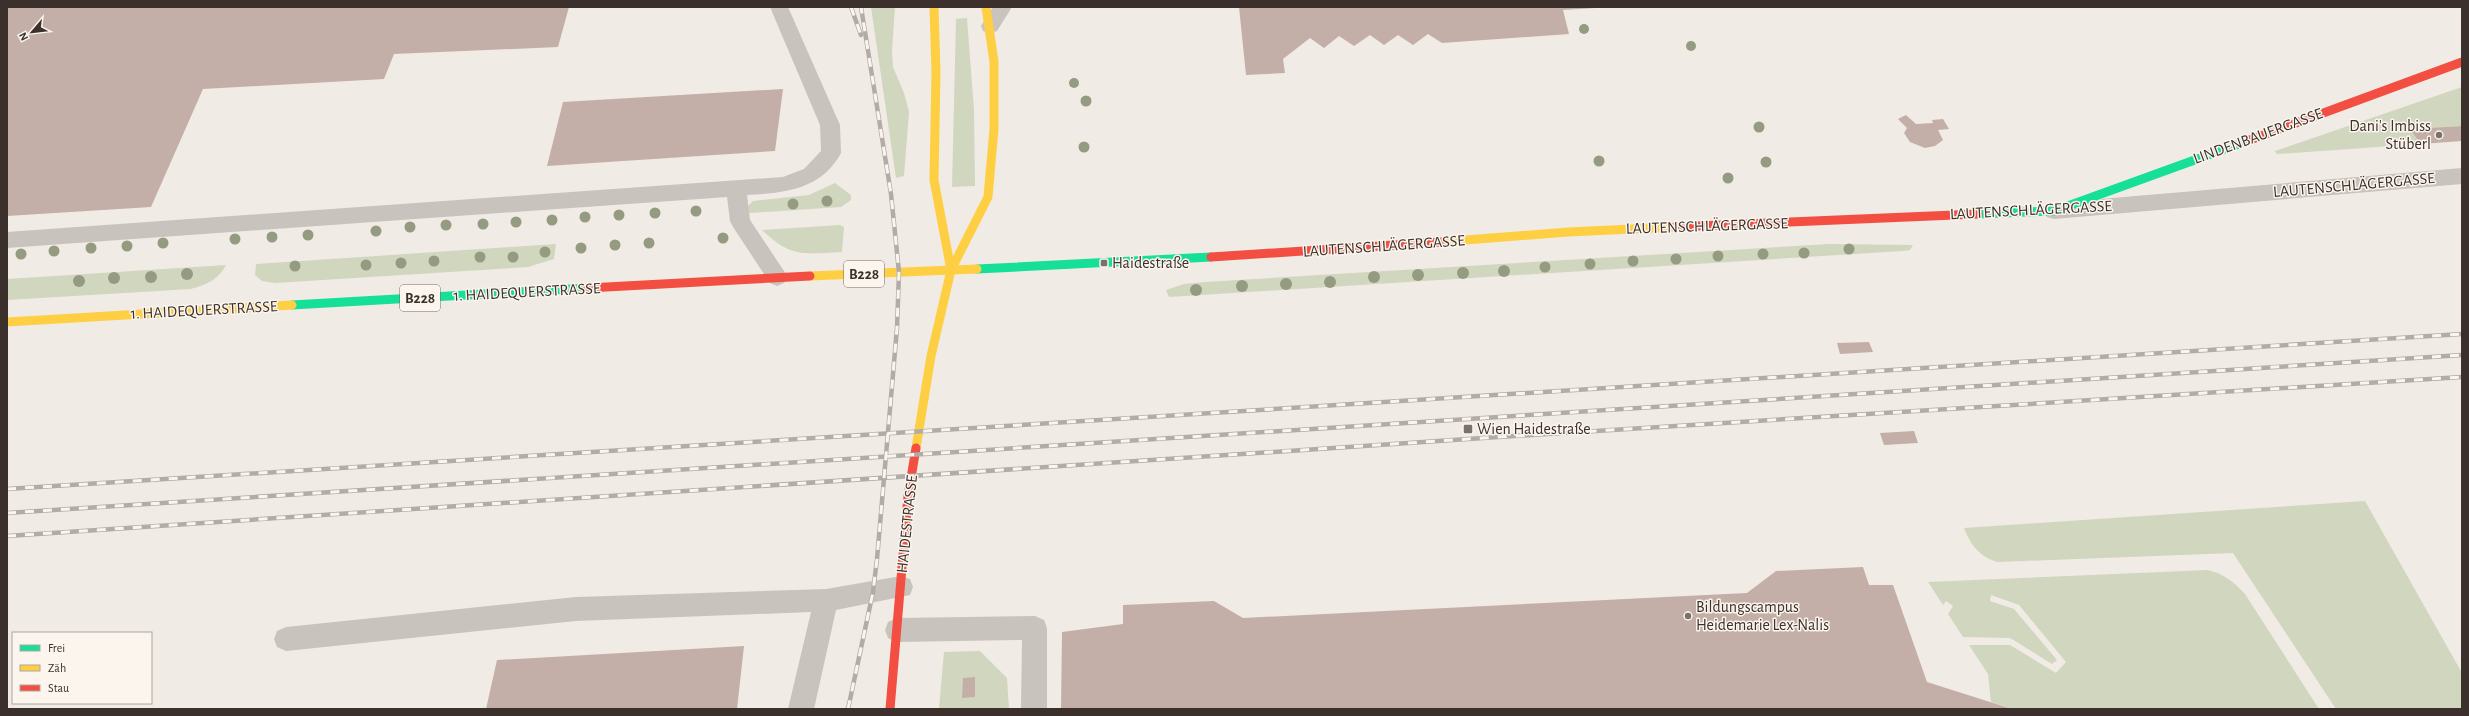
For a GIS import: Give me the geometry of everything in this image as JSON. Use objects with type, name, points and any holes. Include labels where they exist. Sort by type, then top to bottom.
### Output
[{"type":"main road","name":"HAIDESTRASSE","points":[[934,7],[936,72],[934,180],[937,204],[952,270]]},
{"type":"main road","name":"HAIDESTRASSE","points":[[890,709],[908,496],[931,356],[952,270],[988,197],[994,129],[994,62],[990,26],[986,7]]},
{"type":"main road","name":"LINDENBAUERGASSE","points":[[2054,211],[2462,62]]},
{"type":"main road","name":"LAUTENSCHLÄGERGASSE","points":[[952,270],[1290,253],[1568,232],[2054,211]]},
{"type":"main road","name":"1. HAIDEQUERSTRASSE","points":[[7,322],[777,276],[952,270]]},
{"type":"street","points":[[7,240],[785,185],[811,174],[831,153],[830,125],[779,7]]},
{"type":"street","points":[[990,26],[1003,7]]},
{"type":"street","name":"LAUTENSCHLÄGERGASSE","points":[[2054,211],[2462,176]]},
{"type":"street","points":[[736,188],[740,221],[777,276]]},
{"type":"street","points":[[286,639],[576,609],[826,600],[901,587]]},
{"type":"street","points":[[801,709],[826,600]]},
{"type":"street","points":[[897,630],[1035,628],[1034,709]]},
{"type":"green space","points":[[871,7],[895,7],[892,51],[893,67],[904,93],[909,112],[904,176],[896,178]]},
{"type":"green space","points":[[967,18],[974,110],[975,186],[952,187],[956,19]]},
{"type":"green space","points":[[2462,87],[2462,126],[2411,129],[2421,144],[2277,154],[2275,151]]},
{"type":"green space","points":[[835,183],[851,195],[851,200],[841,207],[749,213],[745,209],[753,201],[809,195]]},
{"type":"green space","points":[[840,225],[844,227],[842,252],[808,253],[790,250],[781,246],[762,230]]},
{"type":"green space","points":[[556,244],[554,259],[528,267],[275,283],[262,281],[255,275],[256,264]]},
{"type":"green space","points":[[1829,244],[1913,245],[1910,250],[1902,251],[1169,297],[1166,290],[1184,284],[1205,282]]},
{"type":"green space","points":[[226,265],[212,281],[191,289],[7,300],[7,279]]},
{"type":"green space","points":[[2365,501],[2462,673],[2462,709],[2336,709],[2233,553],[1998,562],[1991,560],[1976,550],[1964,528]]},
{"type":"green space","points":[[2208,570],[2228,579],[2245,594],[2319,709],[2013,709],[1991,702],[1988,674],[1969,645],[2010,645],[2056,673],[2066,662],[2019,605],[1991,595],[1990,601],[2014,609],[2057,660],[2052,664],[2010,638],[1963,637],[1948,614],[1953,606],[1946,601],[1943,605],[1928,582]]},
{"type":"green space","points":[[980,651],[1007,678],[1009,709],[939,709],[944,652]]},
{"type":"building","points":[[7,7],[569,7],[558,47],[394,54],[384,79],[203,89],[151,207],[7,216]]},
{"type":"building","points":[[1239,7],[1595,8],[1563,10],[1569,34],[1442,43],[1428,34],[1413,45],[1398,35],[1384,45],[1370,35],[1354,46],[1339,36],[1324,48],[1310,38],[1283,59],[1285,73],[1246,75]]},
{"type":"building","points":[[783,89],[775,151],[547,166],[563,102]]},
{"type":"building","points":[[1906,115],[1916,124],[1933,123],[1932,120],[1943,119],[1949,129],[1938,130],[1943,140],[1935,146],[1925,148],[1910,142],[1904,133],[1907,128],[1898,119]]},
{"type":"building","name":"Dani's Imbiss Stüberl","points":[[2462,126],[2462,141],[2421,144],[2410,129]]},
{"type":"building","points":[[1869,342],[1873,352],[1840,354],[1837,343]]},
{"type":"building","points":[[1914,431],[1918,443],[1884,445],[1880,433]]},
{"type":"building","name":"Bildungscampus Heidemarie Lex-Nalis","points":[[1863,567],[1869,585],[1893,585],[1927,682],[2012,709],[1061,709],[1062,632],[1123,624],[1123,605],[1214,601],[1243,618],[1747,593],[1776,571]]},
{"type":"building","points":[[744,646],[737,709],[486,709],[497,660]]},
{"type":"building","points":[[975,677],[975,697],[962,698],[963,678]]},
{"type":"railway","points":[[851,7],[861,35]]},
{"type":"railway","points":[[861,7],[891,194],[899,272],[897,328],[888,433]]},
{"type":"railway","points":[[888,433],[2462,334]]},
{"type":"railway","points":[[886,456],[2462,355]]},
{"type":"railway","points":[[884,478],[1483,438],[2462,377]]},
{"type":"railway","points":[[7,489],[888,433]]},
{"type":"railway","points":[[886,456],[888,433]]},
{"type":"railway","points":[[7,513],[886,456]]},
{"type":"railway","points":[[884,478],[886,456]]},
{"type":"railway","points":[[7,536],[884,478]]},
{"type":"railway","points":[[848,709],[873,592],[884,478]]},
{"type":"traffic: fast","points":[[1978,214],[2054,211],[2247,141]]},
{"type":"traffic: fast","points":[[977,269],[1211,257]]},
{"type":"traffic: fast","points":[[292,305],[588,288]]},
{"type":"traffic: slow","points":[[934,7],[936,72],[934,180],[951,270]]},
{"type":"traffic: slow","points":[[951,270],[988,197],[994,129],[994,62],[986,7]]},
{"type":"traffic: slow","points":[[1440,242],[1568,232],[1675,227]]},
{"type":"traffic: slow","points":[[916,448],[931,356],[951,270],[977,269]]},
{"type":"traffic: slow","points":[[810,276],[951,270]]},
{"type":"traffic: slow","points":[[7,322],[292,305]]},
{"type":"traffic: jam","points":[[2247,141],[2462,62]]},
{"type":"traffic: jam","points":[[1675,227],[1978,214]]},
{"type":"traffic: jam","points":[[1211,257],[1440,242]]},
{"type":"traffic: jam","points":[[588,288],[810,276]]},
{"type":"traffic: jam","points":[[890,709],[908,496],[916,448]]},
{"type":"place","name":"Dani's Imbiss Stüberl","points":[[2439,135]]},
{"type":"place","name":"Haidestraße","points":[[1104,263]]},
{"type":"place","name":"Wien Haidestraße","points":[[1468,429]]},
{"type":"place","name":"Bildungscampus Heidemarie Lex-Nalis","points":[[1688,616]]}]
